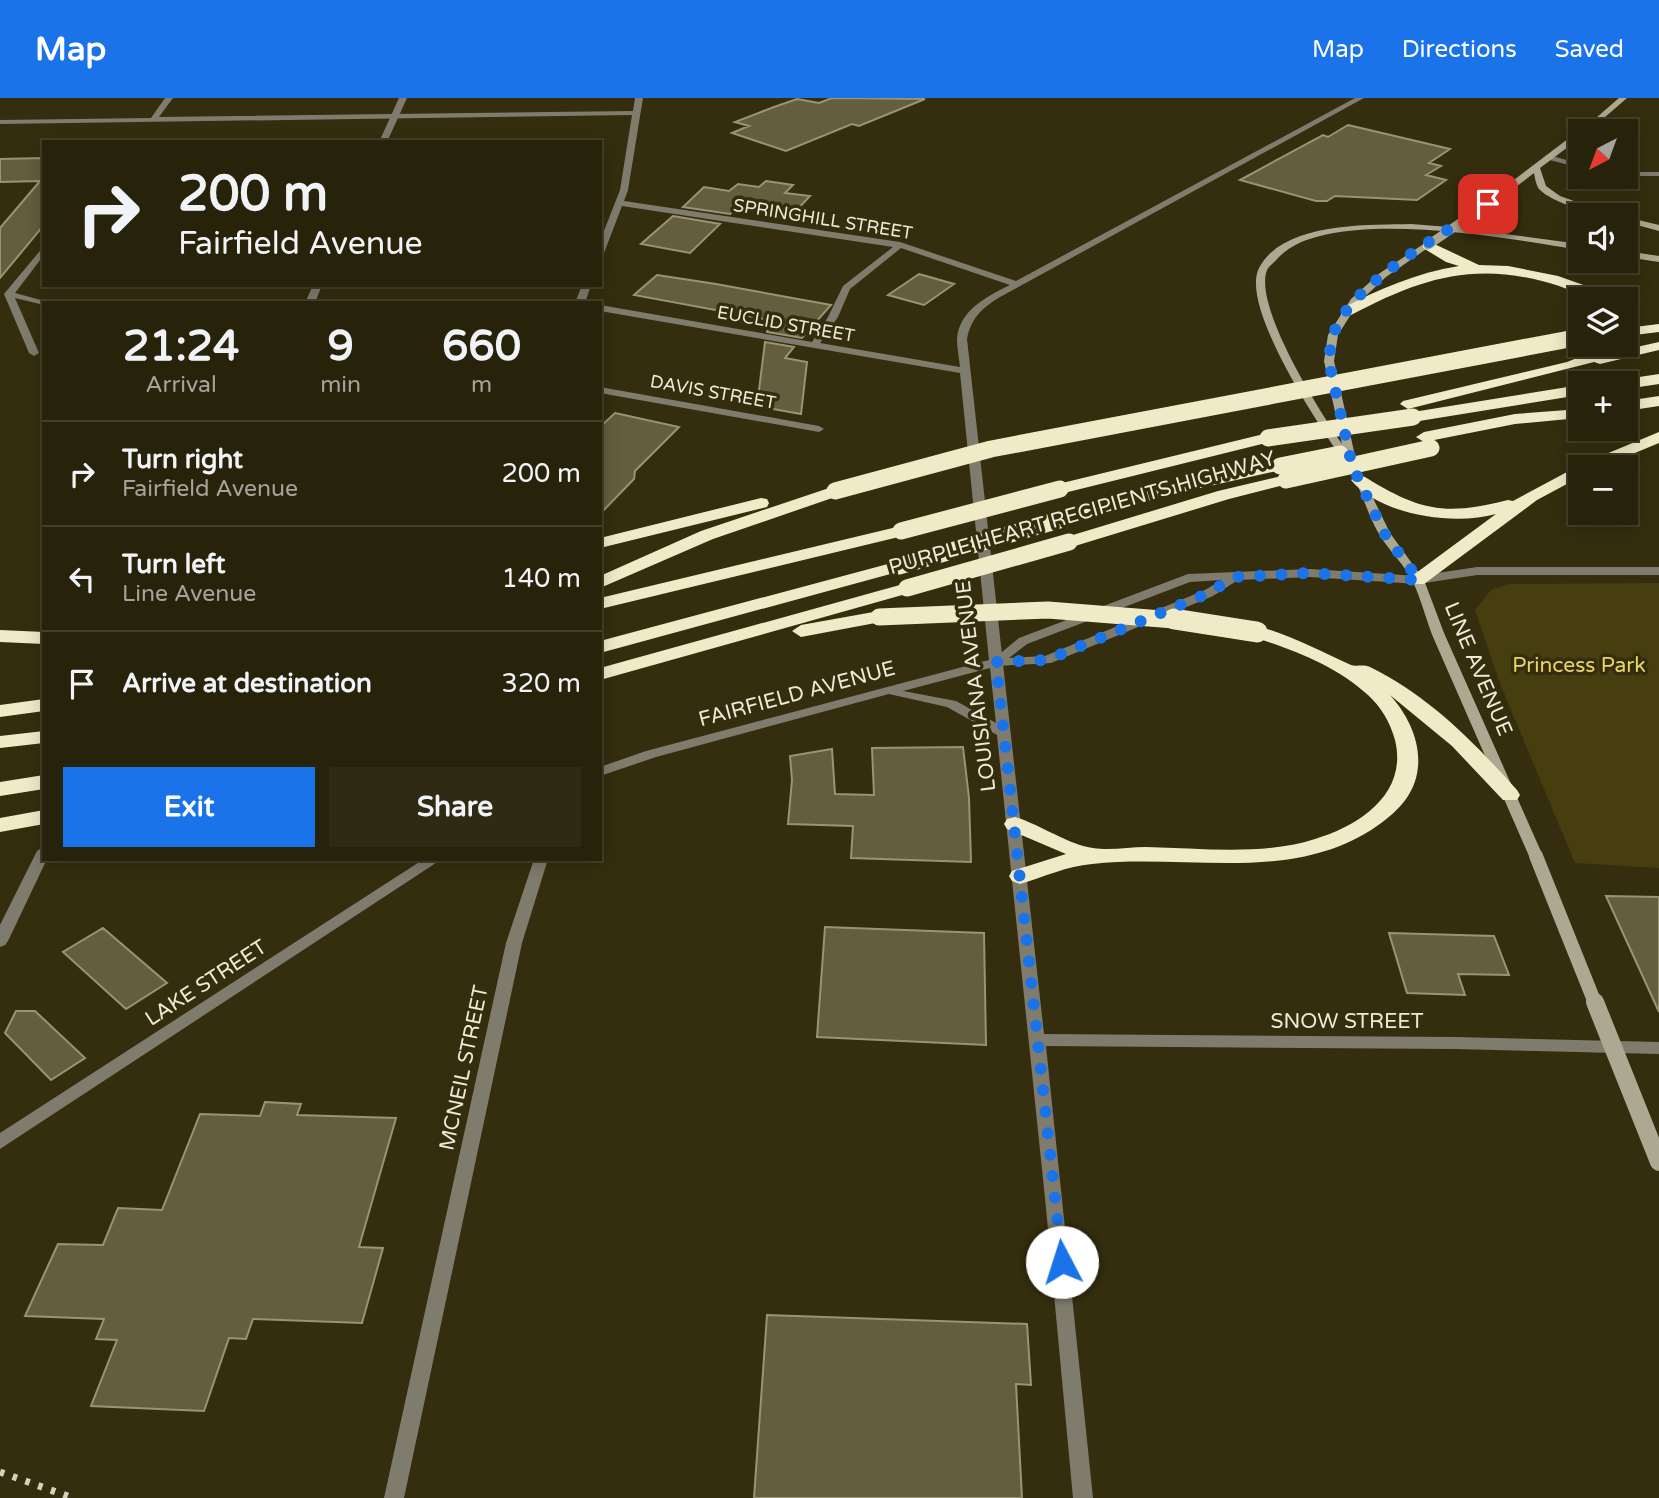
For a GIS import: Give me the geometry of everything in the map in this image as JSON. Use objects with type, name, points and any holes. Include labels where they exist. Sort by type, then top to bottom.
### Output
[{"type":"highway","points":[[1428,245],[1451,259],[1483,268],[1545,277],[1575,287]]},
{"type":"highway","points":[[1346,312],[1396,285],[1459,269],[1483,268]]},
{"type":"highway","points":[[1638,331],[1659,328]]},
{"type":"highway","points":[[602,582],[707,535],[835,491],[991,449],[1568,339]]},
{"type":"highway","points":[[1411,411],[1572,365],[1659,345]]},
{"type":"highway","points":[[1572,365],[1595,357]]},
{"type":"highway","points":[[1638,382],[1659,379]]},
{"type":"highway","name":"PURPLE HEART RECIPIENTS HIGHWAY","points":[[602,604],[1268,438],[1326,430],[1411,411],[1568,391]]},
{"type":"highway","points":[[1638,404],[1659,401]]},
{"type":"highway","name":"PURPLE HEART RECIPIENTS HIGHWAY","points":[[602,673],[1069,542],[1224,495],[1283,473],[1568,415]]},
{"type":"highway","points":[[1616,455],[1659,437]]},
{"type":"highway","points":[[602,646],[1166,491],[1283,473]]},
{"type":"highway","points":[[1355,473],[1403,506],[1433,514],[1482,514],[1533,496]]},
{"type":"highway","points":[[1419,580],[1533,496],[1568,477]]},
{"type":"highway","points":[[602,543],[758,504],[835,491]]},
{"type":"highway","points":[[602,674],[879,617],[1019,610],[1108,613],[1213,625],[1281,639],[1363,671],[1417,704],[1479,759],[1510,795]]},
{"type":"highway","points":[[0,636],[42,638]]},
{"type":"highway","points":[[1020,876],[1090,856],[1262,855],[1300,850],[1354,833],[1392,804],[1402,789],[1409,758],[1407,742],[1398,719],[1380,697],[1349,672],[1281,639]]},
{"type":"highway","points":[[0,711],[42,705]]},
{"type":"highway","points":[[0,742],[42,737]]},
{"type":"highway","points":[[0,789],[42,782]]},
{"type":"highway","points":[[0,825],[42,817]]},
{"type":"highway","points":[[1015,824],[1090,856]]},
{"type":"main road","points":[[1599,119],[1623,98]]},
{"type":"main road","name":"LINE AVENUE","points":[[1568,143],[1488,204],[1366,288],[1346,312],[1333,335],[1329,362],[1355,473],[1384,533],[1419,580],[1438,634],[1536,856],[1659,1161]]},
{"type":"main road","points":[[1536,168],[1542,187],[1557,198],[1572,203]]},
{"type":"main road","points":[[1638,223],[1659,228]]},
{"type":"main road","points":[[1355,473],[1328,434],[1277,341],[1262,288],[1261,276],[1268,262],[1278,252],[1304,238],[1377,226],[1422,226],[1568,245]]},
{"type":"main road","points":[[1638,256],[1659,259]]},
{"type":"street","points":[[155,119],[169,98]]},
{"type":"street","points":[[384,140],[403,98]]},
{"type":"street","points":[[602,248],[627,179],[639,98]]},
{"type":"street","name":"LOUISIANA AVENUE","points":[[1083,1498],[1057,1210],[1035,1040],[1015,824],[965,371],[964,327],[970,315],[982,304],[1360,98]]},
{"type":"street","points":[[0,122],[635,113]]},
{"type":"street","points":[[1549,157],[1568,163]]},
{"type":"street","points":[[1638,174],[1659,174]]},
{"type":"street","name":"SPRINGHILL STREET","points":[[620,203],[900,245],[1017,284]]},
{"type":"street","points":[[814,345],[833,317],[846,288],[900,245]]},
{"type":"street","points":[[9,293],[42,252]]},
{"type":"street","points":[[9,293],[42,301]]},
{"type":"street","points":[[9,293],[34,353]]},
{"type":"street","name":"EUCLID STREET","points":[[602,308],[965,371]]},
{"type":"street","name":"DAVIS STREET","points":[[602,390],[819,429]]},
{"type":"street","name":"FAIRFIELD AVENUE","points":[[996,662],[1023,641],[1188,578],[1310,573],[1419,580],[1477,571],[1659,571]]},
{"type":"street","name":"FAIRFIELD AVENUE","points":[[603,771],[651,754],[996,662],[1047,660],[1209,593],[1234,577]]},
{"type":"street","points":[[883,692],[951,704],[1004,734]]},
{"type":"street","points":[[0,941],[42,855]]},
{"type":"street","name":"LAKE STREET","points":[[0,1143],[432,861]]},
{"type":"street","name":"MCNEIL STREET","points":[[394,1498],[514,943],[540,861]]},
{"type":"street","name":"SNOW STREET","points":[[1035,1040],[1442,1043],[1659,1048]]},
{"type":"green space","name":"Princess Park","points":[[1659,583],[1659,868],[1575,863],[1501,686],[1475,610],[1491,590],[1508,584]]},
{"type":"building","points":[[832,98],[925,99],[859,126],[852,124],[786,151],[732,133],[749,126],[735,122],[774,107],[797,99],[819,103]]},
{"type":"building","points":[[1348,125],[1450,149],[1429,163],[1441,166],[1426,175],[1446,180],[1417,200],[1335,196],[1327,201],[1316,201],[1240,180],[1323,135],[1328,137]]},
{"type":"building","points":[[42,158],[42,227],[0,278],[0,228],[40,181],[0,182],[0,159]]},
{"type":"building","points":[[766,181],[793,185],[785,193],[810,196],[793,214],[738,207],[730,214],[683,207],[704,187],[729,191],[738,184],[759,187]]},
{"type":"building","points":[[673,216],[720,224],[690,253],[641,244]]},
{"type":"building","points":[[919,274],[954,284],[924,305],[888,295]]},
{"type":"building","points":[[657,275],[831,305],[802,338],[767,332],[769,320],[634,295]]},
{"type":"building","points":[[765,342],[794,347],[785,358],[807,362],[801,414],[757,406]]},
{"type":"building","points":[[615,413],[679,427],[635,471],[634,479],[602,512],[602,425]]},
{"type":"building","points":[[963,747],[969,798],[971,862],[851,858],[853,826],[788,824],[792,780],[790,756],[832,749],[835,794],[874,795],[872,748]]},
{"type":"building","points":[[1606,896],[1659,897],[1659,1012]]},
{"type":"building","points":[[825,927],[984,933],[986,1045],[817,1037]]},
{"type":"building","points":[[103,928],[167,983],[126,1009],[63,952]]},
{"type":"building","points":[[1389,933],[1494,936],[1509,975],[1458,974],[1465,995],[1407,993]]},
{"type":"building","points":[[16,1011],[35,1011],[85,1058],[51,1080],[5,1033]]},
{"type":"building","points":[[265,1102],[301,1104],[297,1115],[396,1118],[359,1247],[383,1248],[362,1323],[253,1319],[246,1339],[229,1338],[204,1411],[91,1406],[117,1340],[96,1339],[104,1319],[25,1316],[58,1244],[103,1245],[118,1208],[162,1210],[200,1114],[260,1116]]},
{"type":"building","points":[[767,1315],[1027,1324],[1031,1385],[1016,1384],[1022,1498],[754,1498]]},
{"type":"railway","points":[[0,1472],[73,1498]]},
{"type":"route","points":[[1062,1262],[1035,1040],[1015,824],[996,662],[1047,660],[1209,593],[1234,577],[1310,573],[1419,580],[1384,533],[1352,465],[1329,362],[1330,349],[1339,322],[1366,288],[1488,204]]}]
